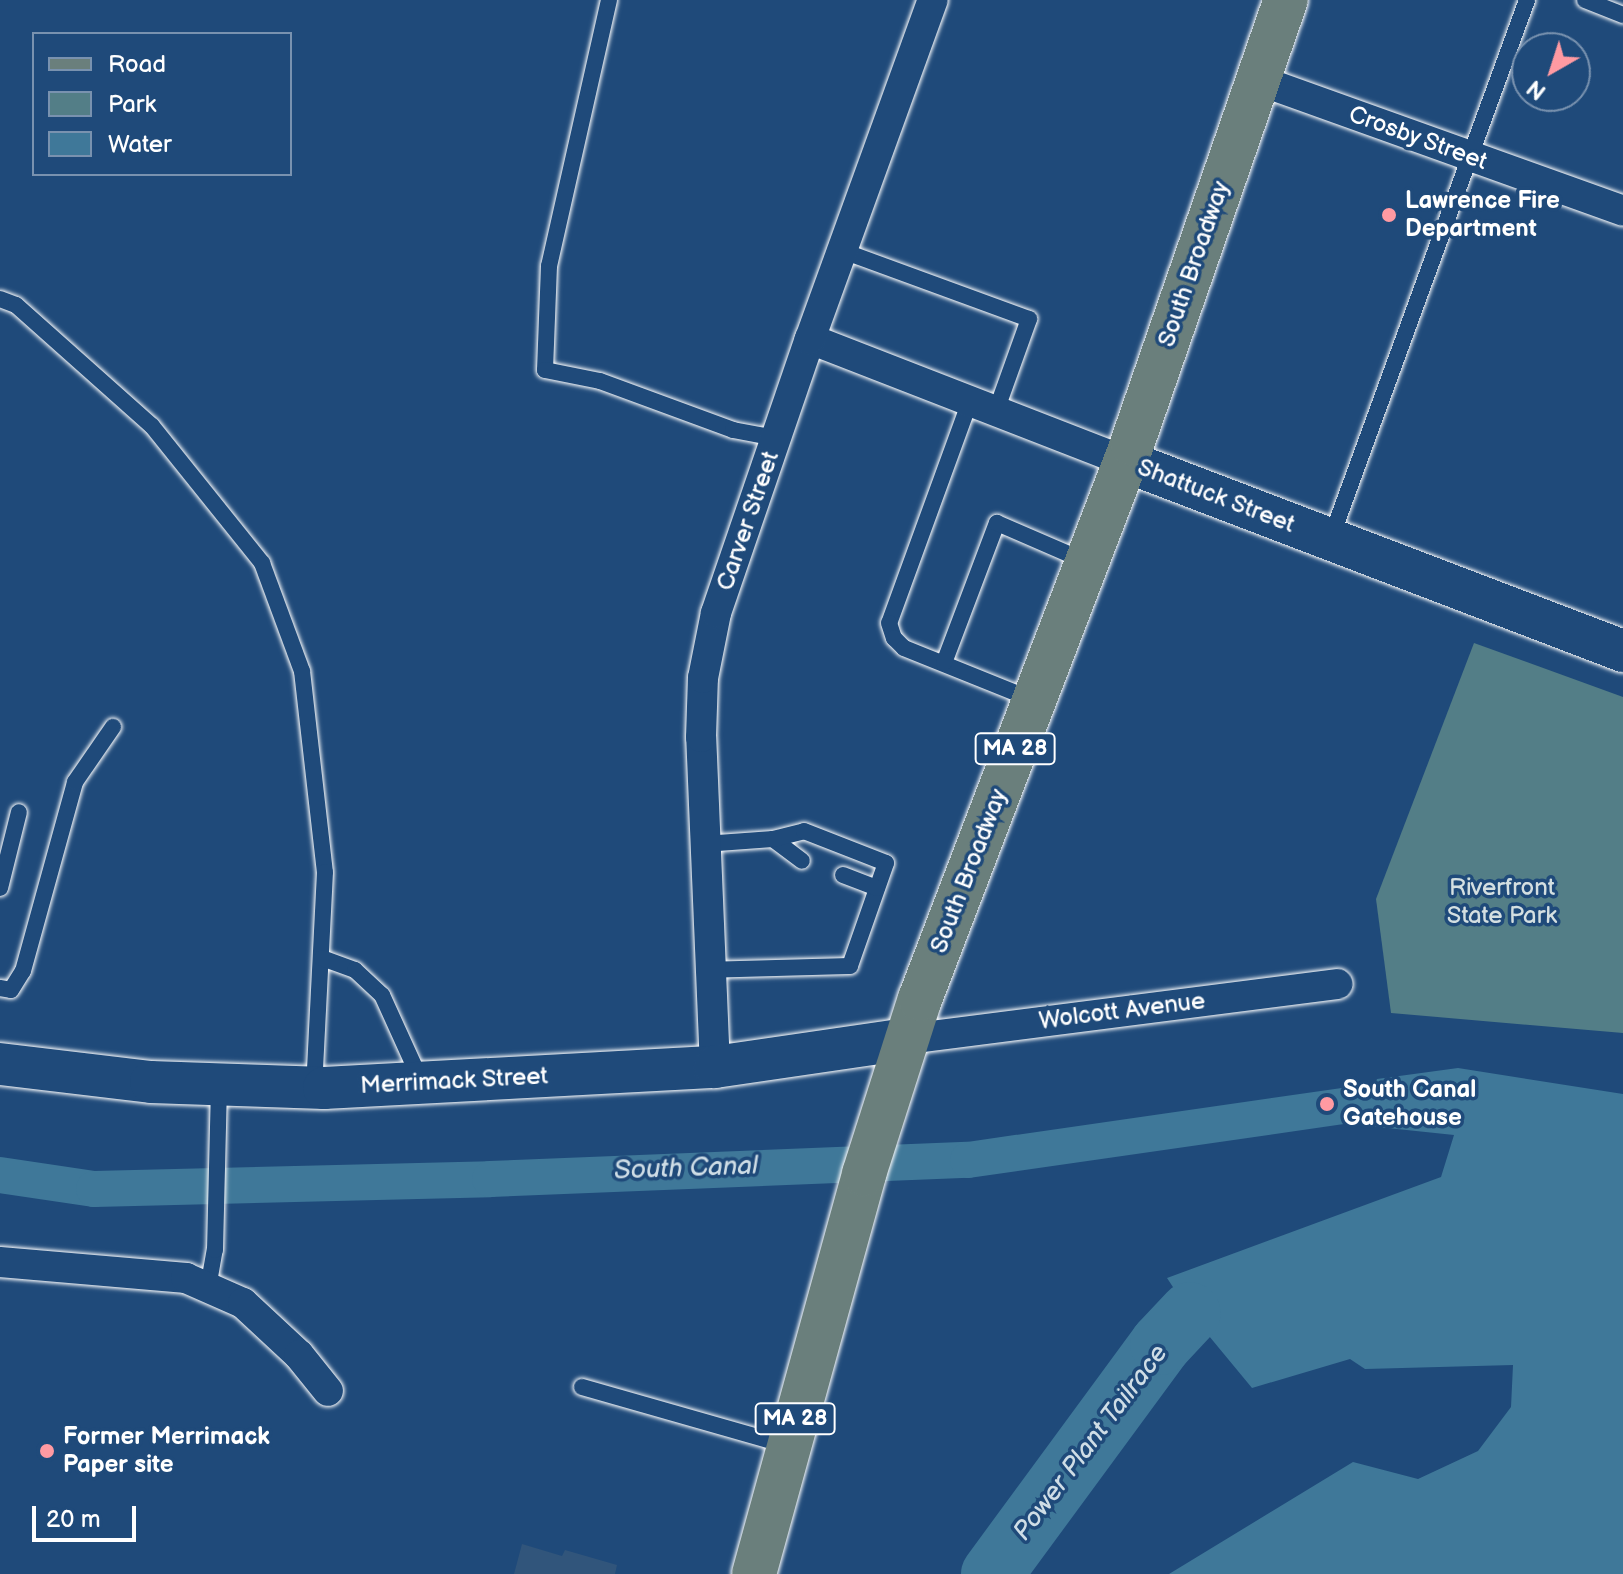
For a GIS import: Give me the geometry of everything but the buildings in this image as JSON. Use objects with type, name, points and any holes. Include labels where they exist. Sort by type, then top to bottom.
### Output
[{"type":"main road","name":"South Broadway","points":[[754,1574],[890,1092],[1125,461],[1286,0]]},
{"type":"main road","name":"Shattuck Street","points":[[1125,461],[1623,651]]},
{"type":"main road","name":"Merrimack Street","points":[[0,1064],[151,1082],[313,1088],[715,1067],[908,1039]]},
{"type":"street","name":"Carver Street","points":[[715,1067],[704,844],[703,678],[716,613],[810,339],[933,0]]},
{"type":"street","name":"Crosby Street","points":[[1258,80],[1623,211]]},
{"type":"street","name":"Shattuck Street","points":[[810,339],[1125,461]]},
{"type":"street","name":"Wolcott Avenue","points":[[908,1039],[1337,984]]},
{"type":"street","points":[[0,1262],[186,1278],[243,1303],[299,1355],[328,1391]]},
{"type":"lane","points":[[609,0],[549,266],[545,370],[600,381],[733,430],[776,438]]},
{"type":"lane","points":[[1331,540],[1527,0]]},
{"type":"lane","points":[[1585,0],[1623,15]]},
{"type":"lane","points":[[843,251],[1029,319],[983,406],[889,623],[894,638],[904,648],[1034,700]]},
{"type":"lane","points":[[0,299],[16,305],[152,426],[262,563],[302,671],[325,872],[313,1088]]},
{"type":"lane","points":[[944,663],[997,523],[1087,562]]},
{"type":"lane","points":[[0,988],[11,990],[23,971],[75,782],[113,727]]},
{"type":"lane","points":[[0,888],[4,854],[19,812]]},
{"type":"lane","points":[[704,844],[773,839],[804,831],[886,863],[850,966],[711,970]]},
{"type":"lane","points":[[773,839],[802,861]]},
{"type":"lane","points":[[843,875],[877,888]]},
{"type":"lane","points":[[322,958],[355,970],[382,995],[421,1081]]},
{"type":"lane","points":[[208,1288],[215,1250],[219,1084]]},
{"type":"lane","points":[[582,1387],[788,1445]]},
{"type":"shaded area","points":[[522,1544],[562,1556],[565,1550],[617,1565],[615,1574],[514,1574]]},
{"type":"green space","name":"Riverfront State Park","points":[[1474,643],[1623,697],[1623,1033],[1391,1013],[1376,899]]},
{"type":"water","points":[[1458,1068],[1623,1094],[1623,1574],[1169,1574],[1353,1462],[1418,1479],[1478,1451],[1511,1407],[1513,1365],[1365,1369],[1350,1359],[1252,1388],[1190,1313],[1167,1278],[1441,1177],[1454,1135],[1359,1125],[1377,1079]]},
{"type":"waterway","name":"South Canal","points":[[0,1175],[94,1189],[490,1179],[968,1160],[1369,1102]]},
{"type":"waterway","name":"Power Plant Tailrace","points":[[992,1574],[1161,1344],[1190,1313]]},
{"type":"place","name":"Lawrence Fire Department","points":[[1389,215]]},
{"type":"place","name":"South Canal Gatehouse","points":[[1327,1104]]},
{"type":"place","name":"Former Merrimack Paper site","points":[[47,1451]]}]
